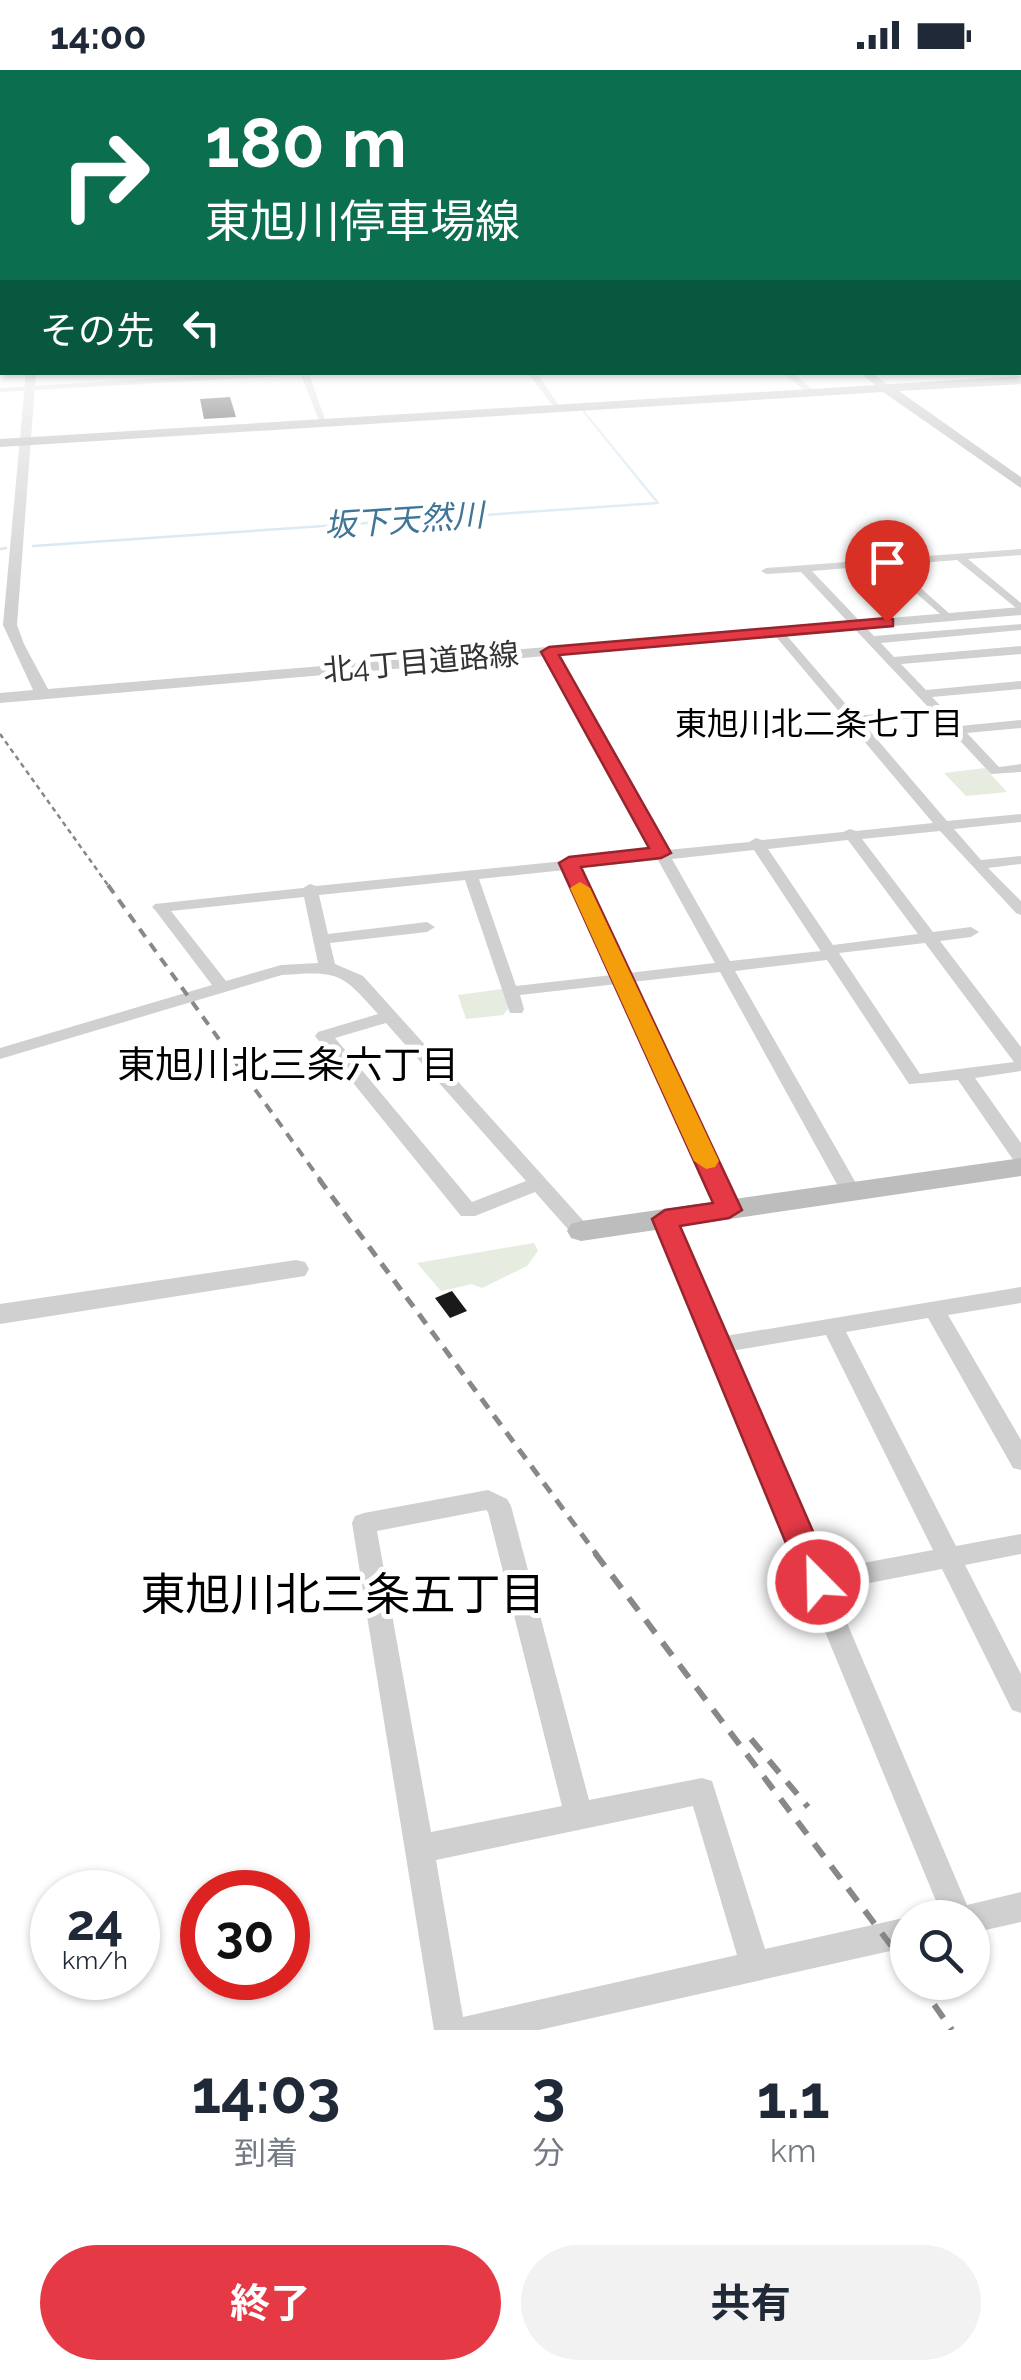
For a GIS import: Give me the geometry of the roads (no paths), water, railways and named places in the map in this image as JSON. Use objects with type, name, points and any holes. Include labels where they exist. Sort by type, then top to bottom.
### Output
[{"type":"main road","points":[[0,442],[283,424]]},
{"type":"main road","points":[[937,424],[1021,484]]},
{"type":"main road","points":[[581,1231],[1021,1167]]},
{"type":"street","points":[[27,424],[10,626],[18,655],[38,677],[42,695]]},
{"type":"street","points":[[766,572],[1021,552]]},
{"type":"street","points":[[957,556],[1021,610]]},
{"type":"street","points":[[886,562],[954,617],[979,631],[1021,669]]},
{"type":"street","points":[[803,568],[996,771],[1021,768]]},
{"type":"street","name":"北4丁目道路線","points":[[0,698],[1021,610]]},
{"type":"street","points":[[871,640],[1021,627]]},
{"type":"street","points":[[778,632],[977,866],[1021,910]]},
{"type":"street","points":[[890,661],[1021,650]]},
{"type":"street","points":[[549,652],[851,1192]]},
{"type":"street","points":[[922,694],[1021,685]]},
{"type":"street","points":[[853,720],[939,712]]},
{"type":"street","points":[[956,730],[1021,724]]},
{"type":"street","points":[[222,987],[160,906],[756,842],[1021,818]]},
{"type":"street","points":[[756,842],[915,1080],[1021,1062],[850,833]]},
{"type":"street","points":[[977,866],[1021,860]]},
{"type":"street","points":[[569,863],[729,1210]]},
{"type":"street","points":[[470,874],[515,1000],[621,979],[972,932]]},
{"type":"street","points":[[310,889],[327,967]]},
{"type":"street","points":[[322,939],[427,927]]},
{"type":"street","points":[[0,1054],[282,970],[327,967],[357,980],[581,1231]]},
{"type":"street","points":[[389,1016],[324,1036],[468,1211],[538,1184]]},
{"type":"street","points":[[963,1074],[1021,1157]]},
{"type":"street","points":[[665,1219],[950,1900]]},
{"type":"street","points":[[0,1314],[296,1269]]},
{"type":"street","points":[[718,1345],[1021,1295]]},
{"type":"street","points":[[934,1308],[1021,1461]]},
{"type":"street","points":[[832,1325],[1021,1701]]},
{"type":"street","points":[[450,2030],[364,1522],[488,1500],[499,1506],[579,1817]]},
{"type":"street","points":[[818,1582],[1021,1544]]},
{"type":"street","points":[[420,1849],[702,1792],[755,1966]]},
{"type":"street","points":[[990,1914],[1021,1907]]},
{"type":"street","points":[[470,2030],[890,1936]]},
{"type":"waterway","name":"坂下天然川","points":[[33,546],[658,503],[594,424]]},
{"type":"waterway","name":"坂下天然川","points":[[0,549],[6,548]]},
{"type":"railway","points":[[0,734],[110,888]]},
{"type":"railway","points":[[108,885],[321,1181]]},
{"type":"railway","points":[[319,1179],[597,1555]]},
{"type":"railway","points":[[595,1553],[890,1944]]},
{"type":"railway","points":[[751,1739],[808,1807]]},
{"type":"railway","points":[[931,2000],[952,2030]]},
{"type":"district","name":"東旭川北二条七丁目","points":[[819,723]]},
{"type":"district","name":"東旭川北三条六丁目","points":[[288,1064]]},
{"type":"district","name":"東旭川北三条五丁目","points":[[343,1594]]}]
